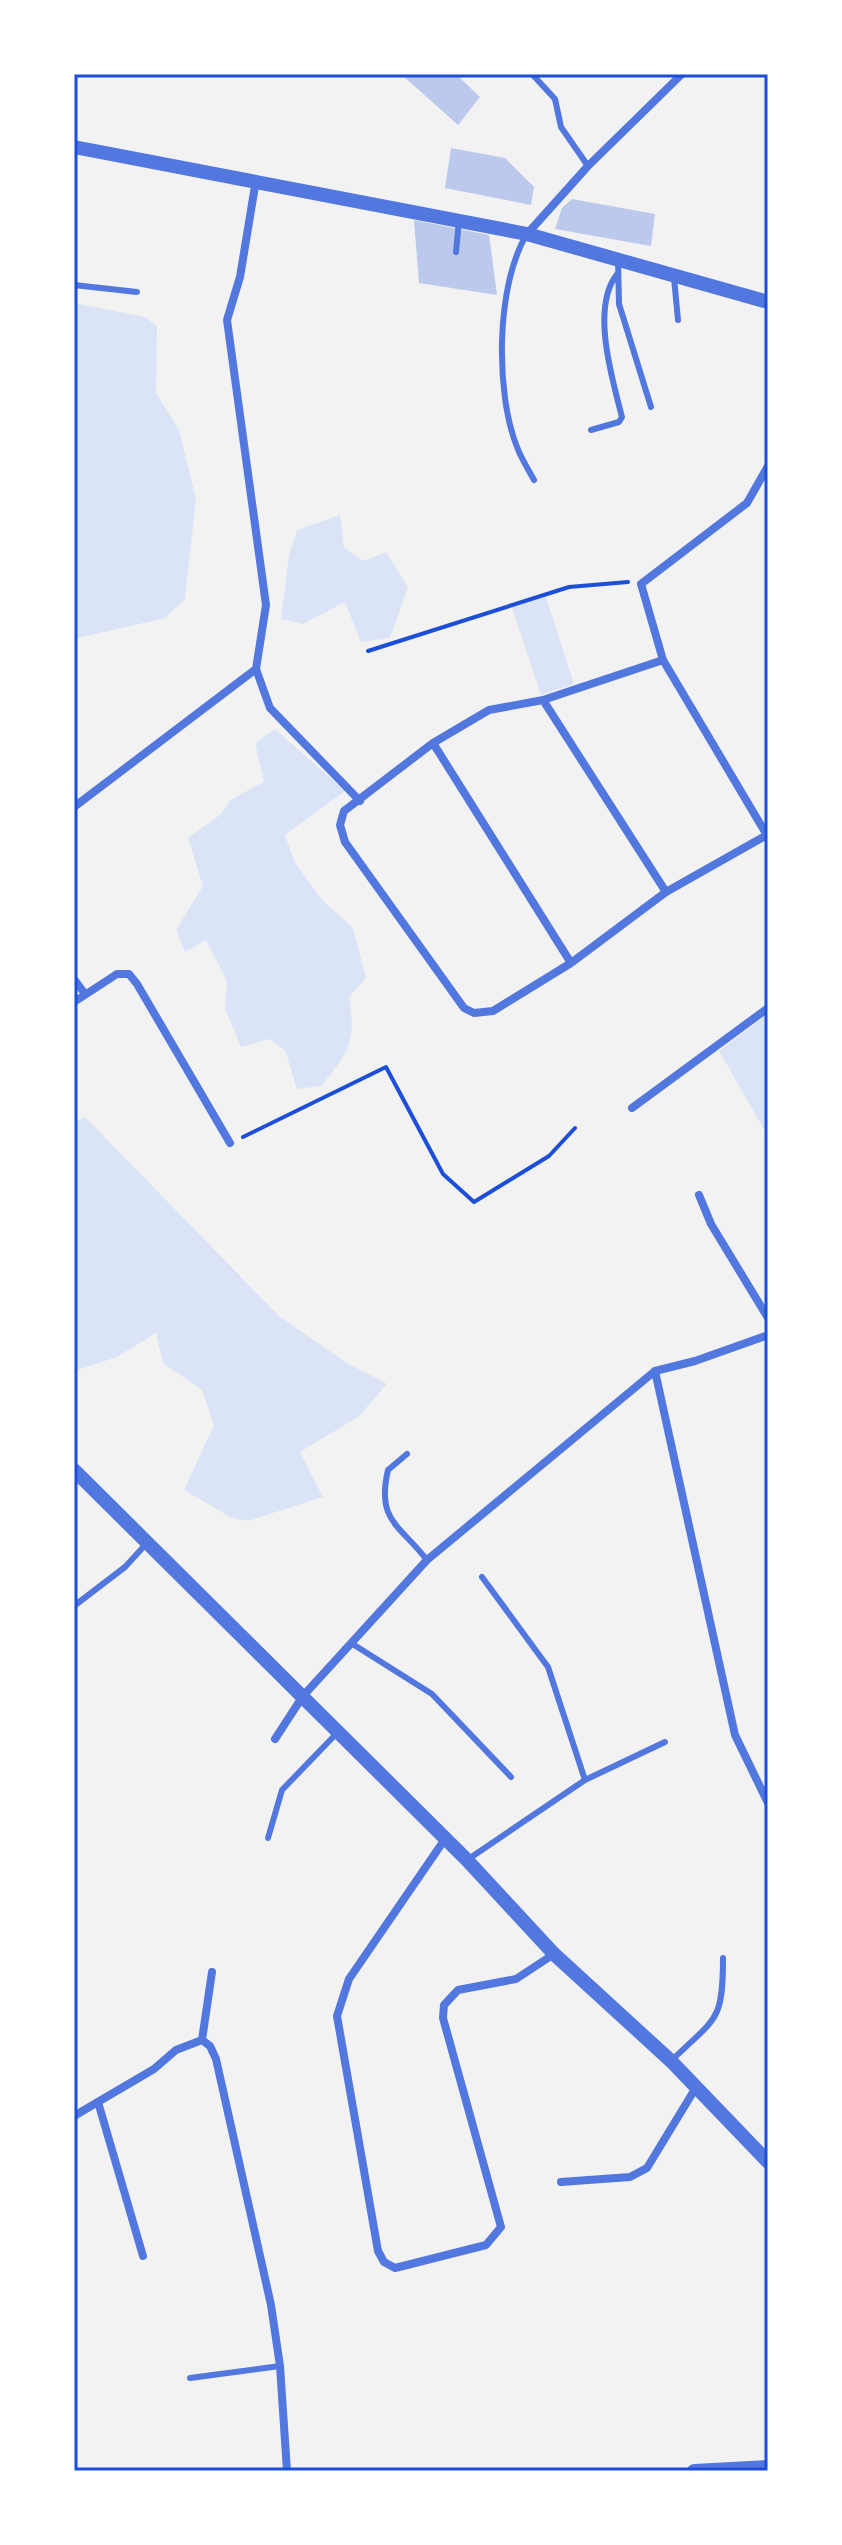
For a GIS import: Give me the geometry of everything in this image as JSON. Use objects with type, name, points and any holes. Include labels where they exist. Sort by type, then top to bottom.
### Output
[{"type":"street","points":[[527,234],[588,166],[682,74]]},
{"type":"street","points":[[74,147],[527,234],[618,266],[673,274],[768,302]]},
{"type":"street","points":[[256,180],[240,277],[227,320],[266,605],[256,669],[270,708],[360,801]]},
{"type":"street","points":[[663,660],[543,700],[489,710],[433,743],[344,811],[340,825],[345,842],[464,1008],[474,1013],[493,1011],[571,963],[666,892],[767,836],[663,660],[643,581],[747,503],[768,466]]},
{"type":"street","points":[[74,807],[256,669]]},
{"type":"street","points":[[543,700],[666,892]]},
{"type":"street","points":[[433,743],[571,963]]},
{"type":"street","points":[[74,1002],[117,974],[129,974],[230,1143]]},
{"type":"street","points":[[74,979],[85,994]]},
{"type":"street","points":[[632,1108],[768,1008]]},
{"type":"street","points":[[699,1195],[711,1224],[768,1318]]},
{"type":"street","points":[[275,1739],[303,1696],[427,1560],[655,1371],[695,1361],[768,1335]]},
{"type":"street","points":[[655,1371],[735,1735],[768,1803]]},
{"type":"street","points":[[74,1470],[467,1860],[554,1954],[671,2061],[768,2162]]},
{"type":"street","points":[[445,1839],[349,1979],[337,2016],[378,2251],[384,2262],[395,2268],[486,2245],[501,2227],[443,2018],[444,2005],[458,1990],[516,1979],[554,1954]]},
{"type":"street","points":[[202,2040],[212,1972]]},
{"type":"street","points":[[74,2116],[154,2069],[176,2050],[202,2040]]},
{"type":"street","points":[[202,2040],[210,2046],[216,2059],[271,2305],[280,2366],[287,2471]]},
{"type":"street","points":[[561,2182],[630,2177],[647,2168],[695,2089]]},
{"type":"street","points":[[98,2102],[143,2256]]},
{"type":"street","points":[[694,2471],[768,2467]]},
{"type":"lane","points":[[532,74],[555,99],[561,127],[588,166]]},
{"type":"lane","points":[[456,252],[459,220]]},
{"type":"lane","points":[[527,234],[515,253],[503,306],[504,372],[509,420],[516,446],[534,480]]},
{"type":"lane","points":[[618,266],[619,304],[651,407]]},
{"type":"lane","points":[[591,430],[619,422],[622,417],[603,329],[611,281],[618,266]]},
{"type":"lane","points":[[673,274],[678,320]]},
{"type":"lane","points":[[74,285],[137,292]]},
{"type":"lane","points":[[407,1454],[388,1470],[383,1499],[392,1524],[427,1560]]},
{"type":"lane","points":[[74,1606],[125,1567],[147,1543]]},
{"type":"lane","points":[[482,1577],[548,1667],[585,1780]]},
{"type":"lane","points":[[351,1643],[432,1694],[511,1777]]},
{"type":"lane","points":[[268,1838],[282,1790],[338,1732]]},
{"type":"lane","points":[[467,1860],[585,1780],[665,1742]]},
{"type":"lane","points":[[671,2061],[718,2017],[723,1997],[723,1958]]},
{"type":"lane","points":[[190,2378],[280,2366]]},
{"type":"path","points":[[368,651],[569,587],[643,581]]},
{"type":"path","points":[[230,1143],[386,1067],[443,1174],[474,1202],[549,1156],[575,1128]]},
{"type":"shaded area","points":[[74,303],[145,317],[157,326],[156,393],[179,430],[196,499],[185,599],[165,618],[74,639]]},
{"type":"shaded area","points":[[340,515],[344,548],[364,561],[386,552],[408,587],[390,638],[361,642],[345,602],[303,624],[281,619],[289,555],[297,530]]},
{"type":"shaded area","points":[[546,597],[574,684],[541,695],[511,605]]},
{"type":"shaded area","points":[[275,729],[345,791],[285,835],[294,861],[322,900],[353,928],[366,978],[349,997],[352,1025],[344,1055],[321,1086],[297,1089],[285,1050],[269,1039],[241,1047],[225,1009],[227,981],[206,940],[185,952],[176,930],[203,886],[188,838],[221,814],[230,800],[264,782],[255,743]]},
{"type":"shaded area","points":[[768,1014],[768,1130],[765,1131],[719,1051]]},
{"type":"shaded area","points":[[85,1117],[279,1316],[347,1363],[387,1384],[358,1417],[300,1452],[323,1497],[248,1521],[232,1518],[184,1490],[214,1425],[202,1390],[163,1363],[156,1333],[117,1357],[74,1371],[74,1122]]},
{"type":"building","points":[[401,74],[456,74],[480,97],[458,125]]},
{"type":"building","points":[[451,148],[505,158],[534,187],[531,205],[445,188]]},
{"type":"building","points":[[572,199],[655,214],[651,246],[555,229],[562,208]]},
{"type":"building","points":[[414,220],[489,235],[497,295],[419,283]]}]
